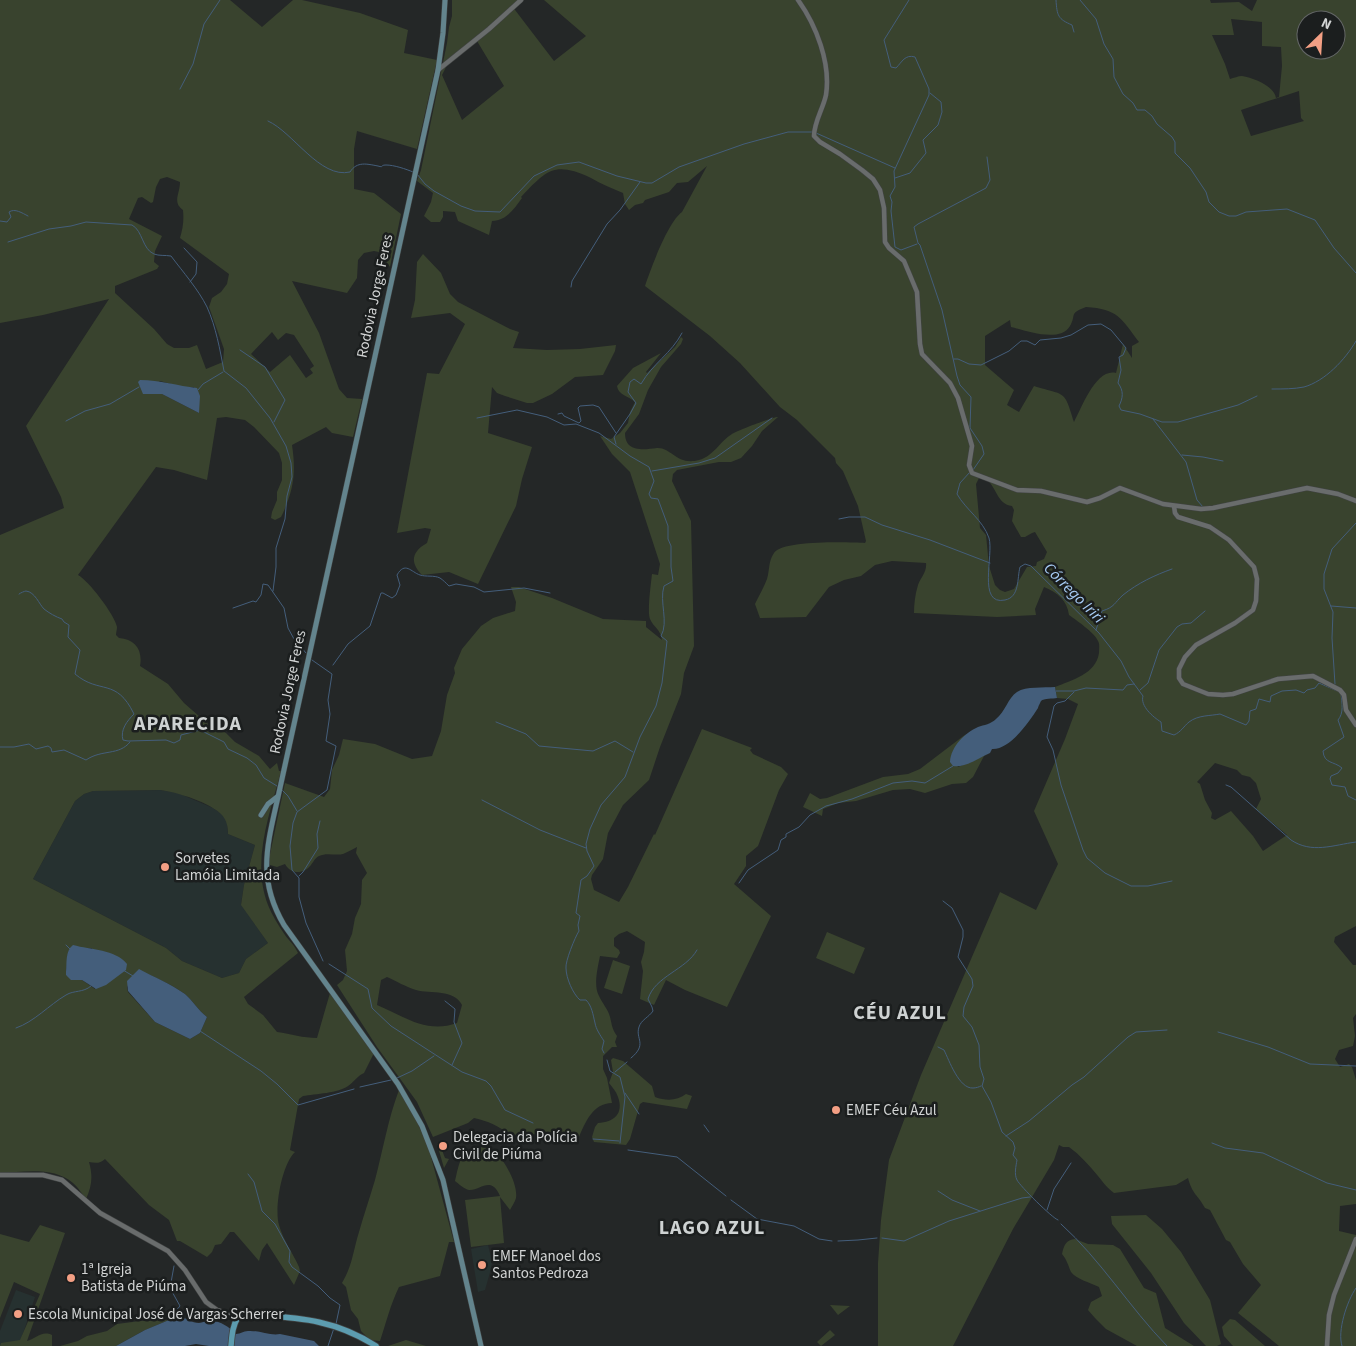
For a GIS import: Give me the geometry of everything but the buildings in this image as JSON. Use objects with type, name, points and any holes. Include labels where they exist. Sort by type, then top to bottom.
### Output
[{"type":"main road","name":"Rodovia Jorge Feres","points":[[445,0],[443,40],[438,70],[278,797],[266,863],[271,900],[284,925],[393,1077],[422,1126],[443,1180],[481,1346]]},
{"type":"main road","points":[[261,816],[268,804],[278,797]]},
{"type":"main road","points":[[232,1346],[233,1329],[238,1318],[246,1314],[318,1321],[348,1330],[376,1346]]},
{"type":"street","points":[[438,70],[489,29],[521,0]]},
{"type":"street","points":[[798,0],[816,33],[826,72],[826,94],[814,136],[862,170],[873,179],[880,190],[884,208],[885,242],[889,248],[904,260],[917,292],[922,354],[950,383],[958,398],[972,446],[970,469],[1008,488],[1048,492],[1091,502],[1120,488],[1153,501],[1201,509],[1214,508],[1308,488],[1345,496],[1356,502]]},
{"type":"street","points":[[1174,506],[1178,517],[1210,527],[1229,540],[1254,568],[1257,579],[1256,600],[1253,610],[1235,623],[1196,645],[1181,664],[1179,674],[1183,684],[1208,694],[1223,695],[1233,694],[1278,679],[1313,676],[1340,690],[1344,695],[1346,710],[1356,725]]},
{"type":"street","points":[[0,1175],[43,1175],[62,1180],[100,1213],[168,1251],[185,1270],[206,1302],[217,1310],[238,1318]]},
{"type":"street","points":[[1327,1346],[1329,1315],[1334,1295],[1356,1239]]},
{"type":"shaded area","points":[[160,790],[178,793],[213,808],[222,814],[227,821],[228,834],[255,845],[241,904],[268,943],[246,959],[239,973],[222,978],[182,961],[166,948],[33,879],[75,801],[84,794],[93,791]]},
{"type":"shaded area","name":"EMEF Manoel dos Santos Pedroza","points":[[488,1245],[492,1261],[491,1269],[485,1290],[478,1292],[471,1249]]},
{"type":"shaded area","name":"Escola Municipal José de Vargas Scherrer","points":[[16,1290],[35,1297],[19,1346],[0,1346],[0,1331]]},
{"type":"green space","points":[[0,0],[230,0],[262,27],[293,0],[302,0],[360,13],[408,30],[404,53],[437,60],[417,149],[357,131],[354,149],[354,189],[374,193],[401,214],[390,267],[379,252],[364,253],[358,260],[357,278],[347,293],[292,281],[319,333],[339,389],[347,398],[362,399],[353,437],[332,433],[326,427],[292,445],[294,472],[292,488],[281,517],[275,520],[271,518],[272,512],[282,480],[282,463],[279,453],[245,420],[226,417],[217,418],[207,480],[174,470],[156,467],[78,575],[94,590],[106,607],[117,627],[116,635],[137,646],[141,660],[140,666],[168,684],[184,703],[208,724],[226,733],[235,742],[259,756],[270,769],[277,763],[279,771],[281,771],[264,838],[261,872],[268,905],[280,928],[298,953],[244,997],[248,1004],[263,1015],[277,1032],[317,1038],[330,993],[374,1053],[364,1073],[348,1086],[333,1092],[303,1096],[299,1099],[290,1150],[295,1152],[286,1166],[278,1198],[279,1225],[300,1271],[294,1285],[267,1243],[262,1250],[259,1261],[234,1232],[230,1232],[221,1244],[215,1245],[207,1257],[177,1241],[169,1220],[149,1205],[105,1159],[95,1163],[89,1162],[91,1181],[86,1199],[73,1183],[57,1174],[38,1171],[0,1173],[0,535],[64,508],[61,497],[26,426],[109,299],[0,323]],"holes":[[[167,177],[180,182],[177,201],[183,210],[183,228],[180,238],[229,274],[227,284],[221,292],[212,298],[209,307],[224,349],[223,362],[206,369],[197,345],[189,348],[174,348],[167,344],[154,329],[115,293],[115,286],[157,269],[159,266],[154,262],[155,251],[162,236],[129,219],[138,198],[142,197],[151,203],[153,202],[160,179]],[[272,332],[278,340],[286,333],[294,335],[314,366],[310,369],[313,373],[306,378],[290,355],[270,372],[251,354]],[[160,381],[182,387],[194,387],[199,413],[162,394],[143,394]],[[160,790],[175,793],[210,806],[222,815],[228,834],[255,845],[244,885],[241,905],[268,943],[246,959],[239,973],[222,978],[182,961],[166,948],[33,879],[75,801],[84,794],[93,791]],[[83,948],[92,948],[95,989],[82,980],[66,975],[68,953]],[[139,970],[185,994],[207,1017],[200,1033],[190,1039],[155,1022],[128,992],[127,987]]]},
{"type":"green space","points":[[452,0],[518,0],[512,6],[554,61],[586,36],[544,0],[1210,0],[1211,3],[1239,2],[1252,11],[1257,0],[1356,0],[1356,926],[1335,937],[1334,942],[1353,965],[1356,965],[1356,1014],[1353,1018],[1355,1036],[1353,1046],[1339,1050],[1335,1059],[1340,1067],[1349,1064],[1352,1067],[1356,1080],[1356,1204],[1340,1206],[1339,1231],[1356,1235],[1356,1346],[1279,1346],[1238,1313],[1261,1285],[1243,1264],[1230,1242],[1226,1240],[1210,1210],[1205,1208],[1193,1191],[1188,1178],[1176,1185],[1114,1193],[1077,1153],[1069,1147],[1059,1145],[1054,1160],[1013,1229],[953,1346],[878,1346],[878,1263],[881,1220],[889,1160],[921,1075],[1000,892],[1036,910],[1058,864],[1034,811],[1078,704],[1068,699],[1057,698],[1055,687],[1076,679],[1093,666],[1099,653],[1099,642],[1069,615],[1066,605],[1061,598],[1044,587],[1035,609],[1036,615],[997,617],[914,613],[917,589],[925,572],[926,563],[892,561],[875,565],[861,576],[844,580],[829,587],[806,617],[760,618],[755,604],[767,579],[774,553],[789,546],[802,544],[831,542],[865,543],[866,541],[858,506],[843,471],[836,463],[835,458],[797,420],[780,407],[740,363],[710,336],[645,286],[671,225],[682,212],[707,166],[688,182],[677,183],[669,192],[645,200],[629,210],[625,204],[623,193],[578,173],[559,169],[538,180],[521,197],[510,213],[502,219],[492,221],[489,235],[458,221],[455,212],[443,211],[443,217],[440,222],[431,222],[424,216],[433,193],[417,181],[421,170],[452,16]],"holes":[[[1231,19],[1262,22],[1262,46],[1281,47],[1282,66],[1279,97],[1276,98],[1272,90],[1263,83],[1242,76],[1230,79],[1212,35],[1234,35]],[[477,41],[504,86],[462,120],[442,75],[448,63]],[[1299,91],[1301,118],[1304,121],[1251,136],[1241,110]],[[1086,307],[1105,310],[1118,316],[1123,321],[1139,342],[1132,346],[1132,358],[1123,344],[1116,373],[1102,376],[1096,382],[1074,422],[1068,404],[1062,395],[1034,386],[1019,412],[1007,405],[1014,390],[985,365],[985,336],[1010,320],[1011,327],[1034,333],[1059,334],[1070,326],[1075,313]],[[980,476],[986,479],[1000,499],[1007,505],[1012,506],[1014,510],[1012,521],[1021,537],[1035,532],[1047,552],[1044,559],[1037,562],[1036,566],[1027,567],[1014,589],[1005,592],[995,585],[989,566],[986,535],[980,528],[976,484]],[[1215,763],[1237,770],[1242,775],[1250,777],[1256,783],[1261,799],[1256,809],[1287,835],[1263,851],[1253,836],[1231,811],[1215,820],[1211,818],[1212,813],[1200,784],[1197,782]]]},
{"type":"green space","points":[[423,254],[441,273],[450,294],[458,302],[519,332],[513,348],[547,350],[616,345],[603,375],[575,377],[552,394],[533,403],[527,403],[497,393],[492,387],[488,433],[532,447],[516,506],[478,584],[449,572],[422,575],[415,566],[414,558],[418,550],[427,543],[431,529],[425,528],[397,533],[427,373],[439,374],[465,324],[450,313],[411,318],[415,300],[417,262]]},
{"type":"green space","points":[[681,337],[683,339],[681,344],[661,367],[648,390],[639,414],[625,433],[628,444],[631,447],[640,449],[662,448],[685,461],[699,460],[713,452],[732,434],[778,417],[762,431],[741,458],[731,462],[719,462],[677,470],[673,474],[672,481],[691,521],[694,646],[684,673],[681,694],[649,780],[623,805],[608,833],[603,859],[591,879],[594,890],[619,902],[655,835],[702,729],[752,748],[750,750],[753,754],[781,767],[788,774],[779,790],[758,846],[746,856],[746,866],[734,884],[771,916],[727,1007],[666,980],[654,1005],[640,999],[643,971],[641,962],[645,942],[627,931],[614,938],[614,946],[620,953],[617,958],[600,956],[596,981],[597,992],[608,1011],[617,1036],[615,1042],[617,1047],[612,1047],[603,1056],[603,1069],[607,1078],[612,1103],[600,1106],[595,1110],[587,1120],[579,1137],[574,1139],[541,1134],[510,1135],[493,1124],[474,1118],[468,1123],[433,1137],[417,1102],[377,1047],[337,985],[343,980],[347,971],[345,950],[361,904],[362,880],[367,873],[356,853],[357,847],[343,854],[319,856],[308,868],[301,872],[294,872],[285,864],[277,867],[270,865],[270,854],[285,783],[324,797],[330,789],[332,770],[339,755],[343,739],[375,744],[412,759],[432,756],[441,731],[447,695],[455,673],[454,668],[462,649],[481,626],[493,618],[515,611],[516,602],[511,587],[519,587],[552,598],[603,619],[646,621],[646,627],[662,640],[660,633],[650,619],[649,610],[652,574],[658,575],[660,564],[630,472],[612,454],[600,436],[611,439],[620,433],[628,423],[630,412],[635,402],[622,393],[617,386],[633,368],[661,353],[647,373],[675,347]],"holes":[[[387,977],[416,990],[454,996],[462,1005],[457,1023],[436,1027],[416,1023],[377,1005],[381,980]]]},
{"type":"green space","points":[[966,734],[952,753],[958,767],[990,753],[984,756],[973,777],[966,783],[952,784],[925,793],[910,789],[893,790],[856,801],[838,803],[823,809],[822,816],[803,807],[810,793],[820,799],[827,798],[883,777],[908,774],[920,769]]},
{"type":"green space","points":[[827,932],[865,948],[854,974],[816,958]]},
{"type":"green space","points":[[613,960],[630,966],[622,994],[604,988]]},
{"type":"green space","points":[[613,1058],[623,1061],[652,1086],[655,1097],[671,1100],[686,1094],[692,1096],[687,1109],[643,1102],[640,1104],[630,1139],[626,1145],[594,1142],[592,1137],[598,1123],[613,1119],[620,1108],[617,1095],[609,1083],[613,1072],[611,1060]]},
{"type":"green space","points":[[399,1090],[428,1146],[454,1242],[449,1242],[440,1276],[399,1287],[380,1341],[370,1340],[361,1331],[358,1319],[351,1310],[346,1287],[342,1283],[351,1264]]},
{"type":"green space","points":[[442,1142],[440,1145],[445,1158],[449,1159],[444,1168],[437,1144]]},
{"type":"green space","points":[[479,1147],[493,1151],[504,1163],[511,1174],[516,1198],[510,1210],[500,1197],[504,1243],[471,1247],[465,1200],[500,1196],[493,1186],[489,1185],[469,1190],[463,1188],[455,1181],[459,1164],[464,1154],[473,1148]]},
{"type":"green space","points":[[1146,1215],[1162,1229],[1181,1252],[1210,1300],[1221,1344],[1206,1346],[1184,1323],[1151,1273],[1112,1224],[1111,1216]]},
{"type":"green space","points":[[40,1225],[65,1233],[27,1341],[42,1334],[48,1334],[52,1335],[52,1346],[0,1346],[1,1343],[20,1340],[40,1294],[14,1282],[0,1318],[0,1234],[29,1242]]},
{"type":"green space","points":[[1075,1239],[1088,1244],[1113,1245],[1120,1249],[1144,1288],[1156,1293],[1165,1328],[1194,1346],[1137,1346],[1106,1329],[1088,1310],[1091,1302],[1102,1296],[1099,1287],[1073,1274],[1062,1254],[1069,1240]]},
{"type":"green space","points":[[830,1305],[850,1306],[838,1315]]},
{"type":"green space","points":[[1230,1319],[1235,1320],[1265,1346],[1233,1346],[1224,1336],[1222,1327]]},
{"type":"green space","points":[[169,1320],[143,1331],[116,1346],[60,1346],[107,1331],[117,1324]]},
{"type":"green space","points":[[830,1330],[835,1335],[821,1346],[817,1342]]},
{"type":"green space","points":[[406,1340],[426,1346],[388,1346]]},
{"type":"water","points":[[140,380],[197,388],[200,396],[199,413],[162,394],[143,394],[138,382]]},
{"type":"water","points":[[1055,687],[1057,698],[1042,700],[1024,727],[1006,745],[992,749],[990,753],[967,764],[953,766],[950,762],[953,751],[959,741],[978,727],[994,721],[1017,692],[1030,688]]},
{"type":"water","points":[[73,945],[116,955],[127,964],[126,970],[106,985],[96,989],[82,980],[71,980],[66,975],[68,954]]},
{"type":"water","points":[[139,969],[174,987],[188,997],[207,1017],[200,1033],[190,1039],[155,1022],[128,991],[127,981]]},
{"type":"water","points":[[180,1315],[196,1323],[210,1321],[221,1323],[236,1334],[252,1331],[280,1334],[314,1341],[319,1346],[209,1346],[196,1344],[185,1346],[116,1346],[145,1330],[169,1320],[175,1320]]},
{"type":"waterway","points":[[180,89],[193,64],[204,24],[220,0]]},
{"type":"waterway","name":"Córrego Iriri","points":[[909,0],[884,40],[891,67],[896,68],[906,58],[915,57],[929,89],[929,95],[894,171],[895,187],[890,196],[895,247],[901,250],[917,244]]},
{"type":"waterway","points":[[1056,0],[1059,16],[1072,25],[1074,32]]},
{"type":"waterway","points":[[1080,0],[1096,19],[1104,44],[1113,59],[1114,77],[1123,94],[1133,103],[1137,110],[1145,110],[1172,137],[1175,142],[1175,153],[1190,168],[1206,192],[1209,202],[1219,212],[1229,216],[1236,216],[1246,212],[1287,209],[1315,220],[1334,248],[1356,273]]},
{"type":"waterway","name":"Córrego Iriri","points":[[895,178],[910,173],[926,153],[923,140],[938,125],[942,112],[941,102],[930,93]]},
{"type":"waterway","points":[[268,121],[328,169],[350,172],[356,166],[366,164],[381,167],[384,165],[393,166],[413,172]]},
{"type":"waterway","points":[[417,174],[434,191],[461,206],[475,211],[500,212],[534,176],[557,165],[579,162],[617,176],[652,183],[679,167],[744,144],[788,132],[812,132]]},
{"type":"waterway","points":[[816,133],[895,168]]},
{"type":"waterway","name":"Córrego Iriri","points":[[973,470],[984,454],[982,446],[970,428],[971,397],[960,385],[942,310],[914,227],[986,188],[990,180],[987,157]]},
{"type":"waterway","points":[[571,287],[572,281],[607,224],[620,210],[640,182]]},
{"type":"waterway","points":[[0,221],[7,222],[11,217],[9,212],[11,211],[18,211],[28,216]]},
{"type":"waterway","points":[[8,242],[49,229],[86,222],[132,225],[136,228],[150,252],[156,255],[171,256],[190,281],[207,307],[224,371],[246,388],[270,418],[286,446],[291,463],[292,477],[287,496],[285,519],[276,548],[273,591]]},
{"type":"waterway","points":[[184,248],[197,262],[196,274],[190,282]]},
{"type":"waterway","points":[[954,359],[969,364],[981,365],[1009,351],[1021,341],[1027,341],[1035,345],[1040,340],[1061,338],[1071,335],[1088,325],[1101,324],[1111,330],[1126,348],[1123,355],[1119,357],[1121,370],[1118,383],[1122,392],[1119,406],[1121,410],[1162,422],[1178,422],[1238,405],[1257,396]]},
{"type":"waterway","points":[[616,444],[614,437],[636,403],[628,392],[630,382],[634,379],[641,384],[651,370],[673,347],[682,333]]},
{"type":"waterway","points":[[1272,389],[1292,389],[1312,384],[1334,369],[1356,341]]},
{"type":"waterway","points":[[240,350],[265,367],[285,400],[274,422]]},
{"type":"waterway","points":[[198,390],[203,384],[223,372]]},
{"type":"waterway","points":[[66,421],[85,411],[110,404],[139,387]]},
{"type":"waterway","points":[[558,414],[562,413],[564,416],[579,423],[581,421],[578,408],[580,406],[593,405],[599,407],[616,433]]},
{"type":"waterway","points":[[477,418],[517,410],[547,417],[564,425],[576,424],[599,433],[630,456],[649,467],[654,481],[649,494],[651,498],[658,499],[668,526],[673,581],[664,586],[663,592],[664,625],[661,636],[667,641],[662,683],[656,706],[640,737],[625,777],[601,805],[590,829],[586,844],[594,866],[587,876],[581,880],[576,913],[580,916],[579,931],[566,965],[566,972],[572,990],[580,1000],[586,1000],[591,1008],[596,1028],[604,1041],[602,1049],[604,1053]]},
{"type":"waterway","points":[[652,471],[699,463],[715,458],[772,418]]},
{"type":"waterway","points":[[1153,419],[1186,462],[1197,500],[1203,507]]},
{"type":"waterway","points":[[1182,455],[1223,461]]},
{"type":"waterway","name":"Córrego Iriri","points":[[970,472],[960,483],[957,494],[979,520],[989,538],[988,578],[991,595],[996,600],[1010,598],[1016,591],[1020,567],[1025,564],[1031,566],[1099,633],[1121,661],[1129,677],[1143,696],[1145,707],[1161,722],[1162,731],[1174,735],[1193,720],[1220,714],[1246,725],[1249,721],[1250,711],[1256,709],[1259,699],[1270,702],[1271,696],[1282,691],[1296,690],[1304,693],[1315,688],[1319,683],[1335,690]]},
{"type":"waterway","points":[[839,519],[865,517],[882,525],[930,540],[990,563]]},
{"type":"waterway","points":[[1335,684],[1332,638],[1333,612],[1324,589],[1324,574],[1332,549],[1356,523]]},
{"type":"waterway","points":[[333,665],[348,644],[370,626],[381,593],[392,598],[396,595],[400,585],[397,575],[405,568],[422,576],[438,577],[449,586],[456,584],[474,587],[484,592],[524,588],[550,593]]},
{"type":"waterway","points":[[1096,630],[1102,611],[1112,606],[1123,595],[1141,583],[1172,569]]},
{"type":"waterway","points":[[233,608],[253,601],[256,602],[261,595],[263,584],[268,585],[284,608],[288,628],[294,639],[306,653]]},
{"type":"waterway","points":[[19,594],[26,591],[29,592],[44,609],[69,625],[68,637],[80,650],[75,674],[92,684],[114,691],[121,695],[127,703],[134,714],[123,729],[123,740],[166,740],[174,743],[180,740],[181,735],[200,730],[224,742],[228,749],[247,758],[256,765],[264,778],[277,786]]},
{"type":"waterway","points":[[1331,606],[1356,608]]},
{"type":"waterway","points":[[1140,690],[1148,683],[1159,650],[1177,627],[1182,624],[1191,623],[1205,611]]},
{"type":"waterway","points":[[312,660],[332,674],[328,700],[330,714],[326,741],[336,746],[327,790],[297,812],[293,823],[290,846],[292,870],[299,878],[299,897],[306,923],[323,961]]},
{"type":"waterway","points":[[1056,691],[1074,691],[1086,688],[1123,690],[1127,685],[1134,684]]},
{"type":"waterway","points":[[1074,692],[1065,701],[1054,706],[1047,737],[1053,750],[1061,785],[1087,858],[1105,873],[1131,886],[1148,886],[1172,881]]},
{"type":"waterway","name":"Córrego Iriri","points":[[1341,694],[1342,711],[1338,720],[1344,737],[1323,751],[1327,760],[1342,768],[1338,773],[1331,776],[1332,785],[1345,787],[1348,796],[1356,800]]},
{"type":"waterway","points":[[496,722],[526,734],[539,746],[593,751],[615,741],[633,752]]},
{"type":"waterway","points":[[0,747],[29,744],[36,749],[48,746],[52,752],[64,750],[86,760],[121,749],[130,742]]},
{"type":"waterway","points":[[739,883],[748,870],[778,850],[781,840],[786,837],[786,834],[799,827],[810,815],[826,806],[852,799],[893,783],[912,781],[925,783],[953,766]]},
{"type":"waterway","points":[[1226,785],[1231,787],[1291,840],[1299,844],[1315,848],[1356,842]]},
{"type":"waterway","points":[[282,790],[297,811]]},
{"type":"waterway","points":[[482,800],[540,830],[586,848]]},
{"type":"waterway","points":[[299,876],[318,848],[317,834],[320,821]]},
{"type":"waterway","points":[[943,901],[952,908],[963,930],[958,957],[972,979],[973,986],[964,1007],[963,1016],[972,1027],[979,1045],[980,1067],[984,1079],[982,1086],[991,1102],[1002,1132],[1013,1142],[1015,1148],[1013,1155],[1017,1160],[1015,1173],[1017,1180],[1036,1202],[1058,1220]]},
{"type":"waterway","points":[[66,945],[70,949]]},
{"type":"waterway","points":[[631,1058],[639,1049],[638,1031],[640,1025],[653,1011],[648,999],[652,991],[657,984],[686,963],[697,950]]},
{"type":"waterway","points":[[329,964],[368,989],[372,1008],[391,1026],[462,1072],[486,1081],[505,1110],[533,1123]]},
{"type":"waterway","points":[[123,970],[133,976]]},
{"type":"waterway","points":[[16,1028],[29,1022],[66,995],[85,990],[91,986]]},
{"type":"waterway","points":[[445,1001],[455,1009],[454,1022],[462,1043],[452,1065]]},
{"type":"waterway","points":[[1006,1136],[1029,1121],[1084,1077],[1128,1037],[1136,1032],[1167,1030]]},
{"type":"waterway","points":[[200,1031],[261,1071],[298,1105],[354,1089]]},
{"type":"waterway","points":[[1218,1032],[1268,1047],[1310,1064],[1356,1066]]},
{"type":"waterway","points":[[938,1047],[944,1050],[955,1073],[963,1084],[973,1088],[981,1086]]},
{"type":"waterway","points":[[397,1078],[412,1071],[434,1056]]},
{"type":"waterway","points":[[607,1060],[610,1071],[620,1077],[625,1097],[620,1143]]},
{"type":"waterway","points":[[615,1072],[627,1062]]},
{"type":"waterway","points":[[360,1087],[391,1080]]},
{"type":"waterway","points":[[625,1093],[639,1114]]},
{"type":"waterway","points":[[704,1125],[709,1132]]},
{"type":"waterway","points":[[593,1139],[619,1141]]},
{"type":"waterway","points":[[1212,1143],[1225,1148],[1263,1153],[1327,1183],[1356,1190]]},
{"type":"waterway","points":[[628,1150],[677,1157],[726,1196]]},
{"type":"waterway","points":[[1047,1210],[1054,1189],[1071,1163]]},
{"type":"waterway","points":[[248,1174],[254,1182],[262,1211],[275,1224],[290,1251],[289,1262],[292,1267],[340,1305],[336,1324]]},
{"type":"waterway","points":[[938,1191],[952,1200],[980,1211]]},
{"type":"waterway","points":[[882,1238],[904,1241],[949,1221],[1030,1197]]},
{"type":"waterway","points":[[731,1200],[757,1219],[794,1226],[819,1239],[832,1241]]},
{"type":"waterway","points":[[1061,1224],[1089,1253],[1167,1346]]},
{"type":"waterway","points":[[838,1241],[877,1238]]},
{"type":"waterway","points":[[172,1320],[174,1313],[180,1306],[170,1288],[174,1266]]},
{"type":"waterway","points":[[1342,1346],[1342,1324],[1349,1300],[1356,1288]]},
{"type":"waterway","points":[[328,1346],[334,1328]]},
{"type":"place","name":"Sorvetes Lamóia Limitada","points":[[165,867]]},
{"type":"place","name":"EMEF Céu Azul","points":[[836,1110]]},
{"type":"place","name":"Delegacia da Polícia Civil de Piúma","points":[[443,1146]]},
{"type":"place","name":"EMEF Manoel dos Santos Pedroza","points":[[482,1265]]},
{"type":"place","name":"1ª Igreja Batista de Piúma","points":[[71,1278]]},
{"type":"place","name":"Escola Municipal José de Vargas Scherrer","points":[[18,1314]]},
{"type":"district","name":"APARECIDA","points":[[188,724]]},
{"type":"district","name":"CÉU AZUL","points":[[900,1013]]},
{"type":"district","name":"LAGO AZUL","points":[[712,1228]]}]
